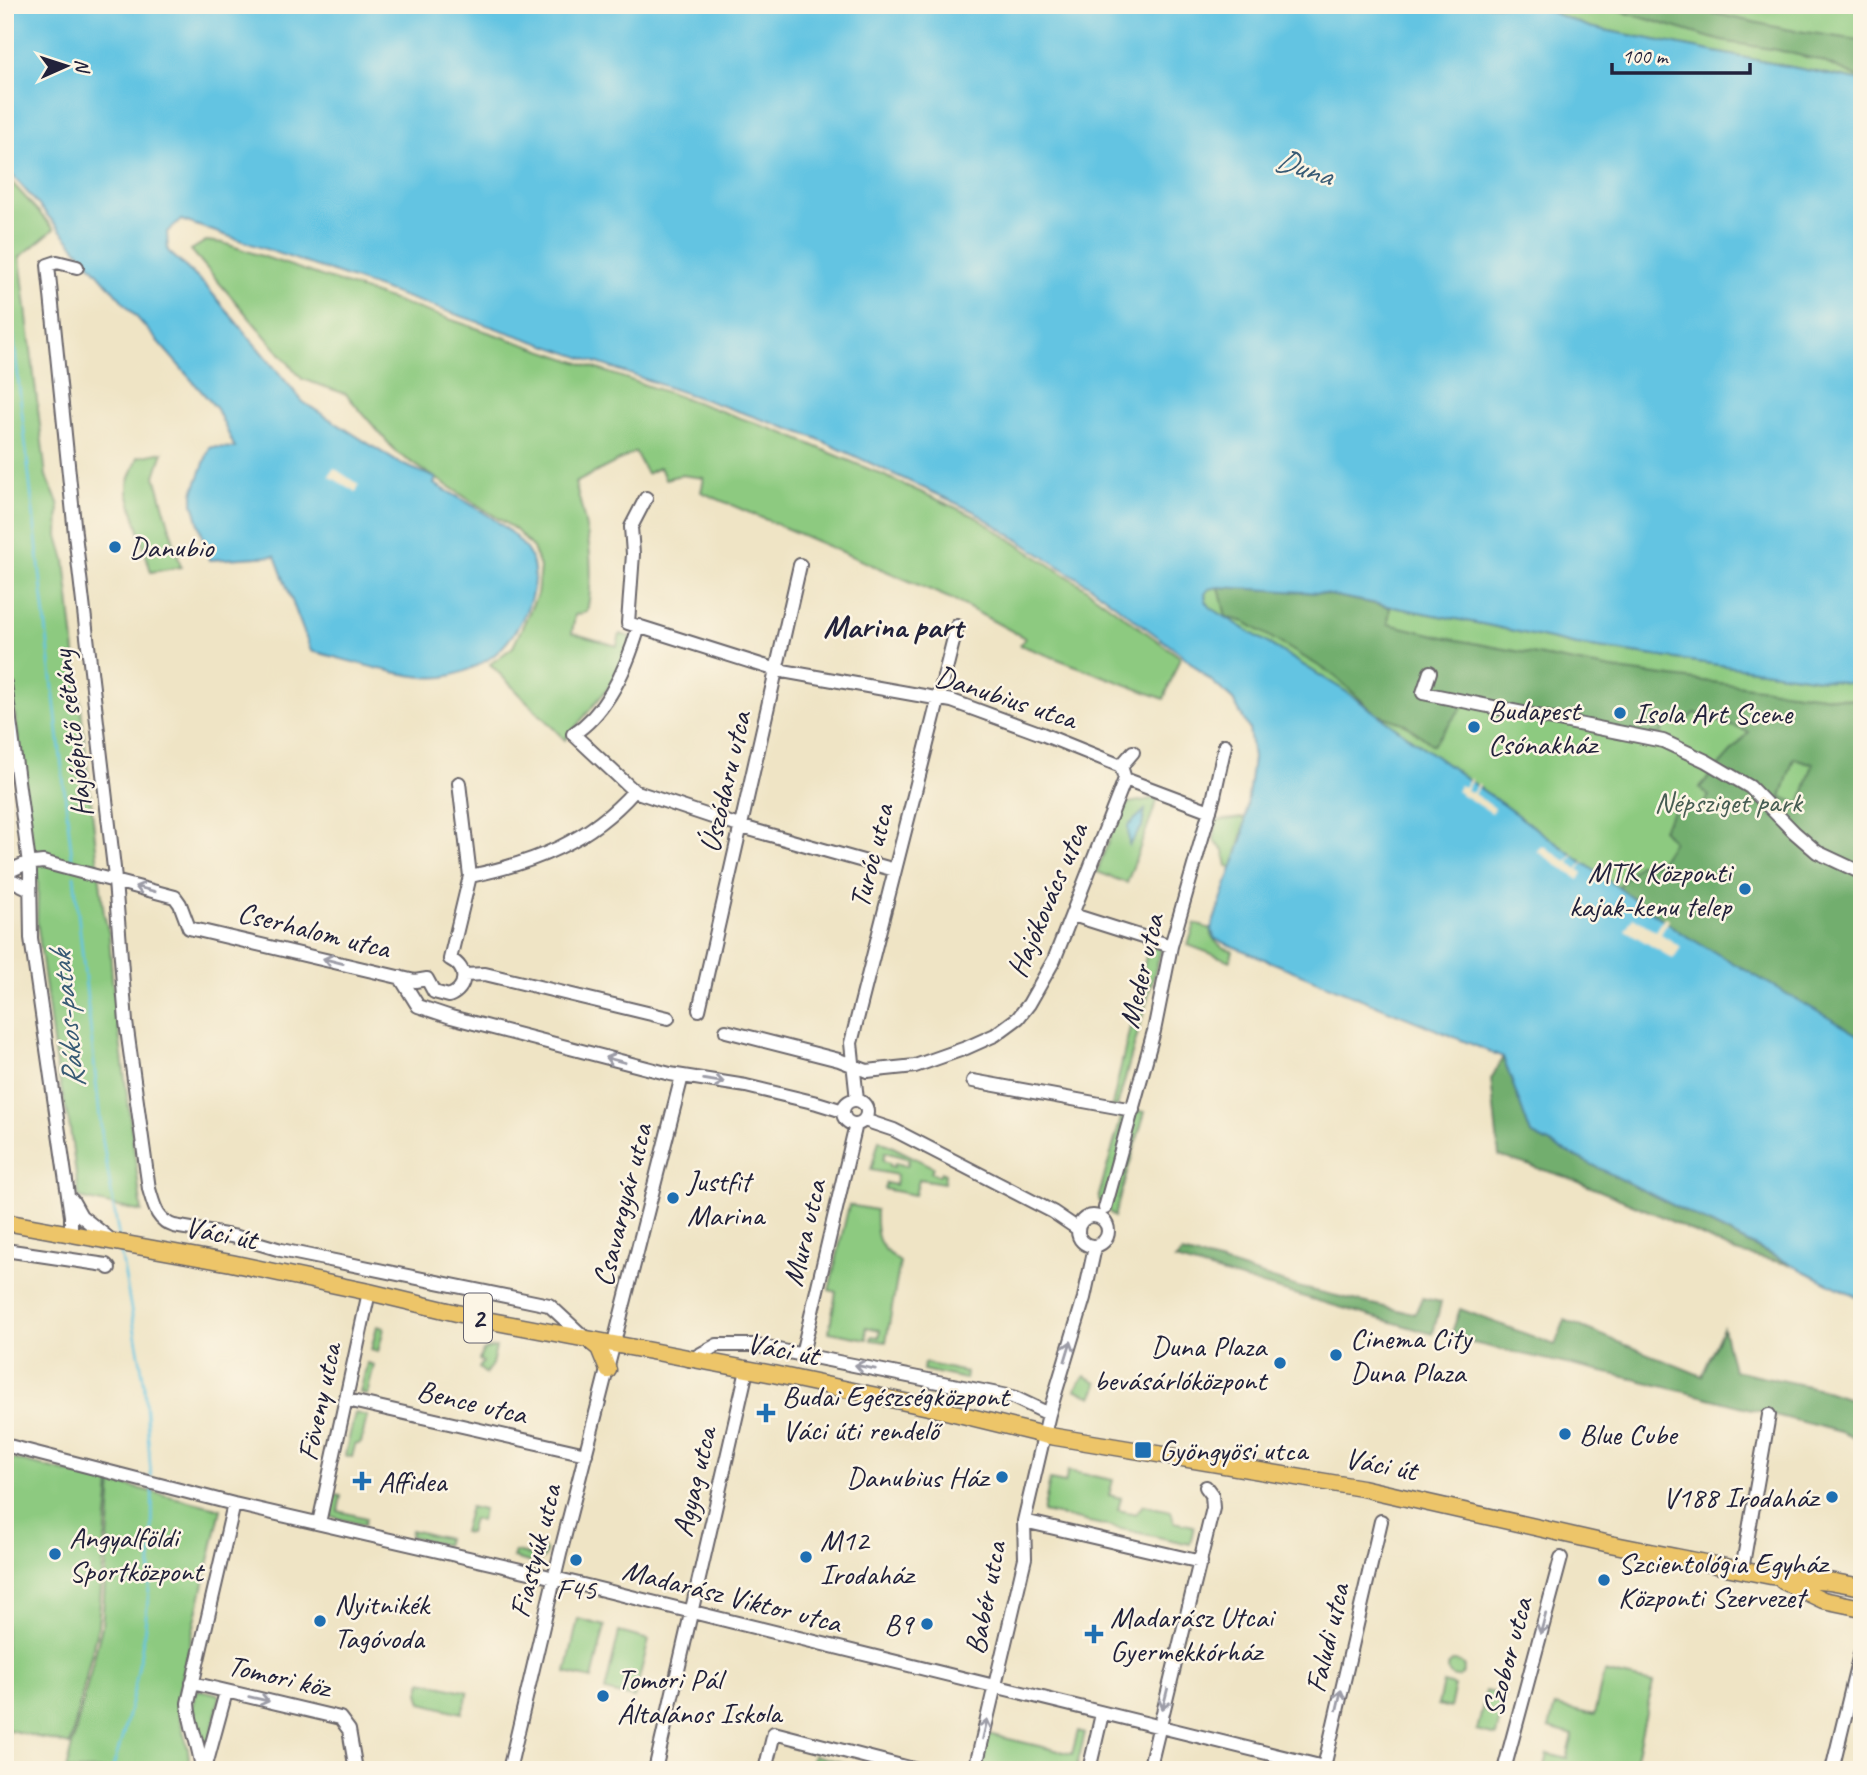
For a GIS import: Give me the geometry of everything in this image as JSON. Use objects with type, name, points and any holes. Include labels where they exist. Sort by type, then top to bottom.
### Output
[{"type":"main road","name":"Váci út","points":[[5,1222],[140,1245],[369,1292],[486,1320],[926,1406],[1044,1434],[1362,1488],[1610,1544],[1771,1576],[1862,1587]]},
{"type":"main road","points":[[589,1340],[599,1348],[608,1370]]},
{"type":"main road","name":"Váci út","points":[[1771,1576],[1823,1600],[1862,1608]]},
{"type":"street","name":"Hajóépítő sétány","points":[[77,267],[57,262],[48,265],[114,881],[125,1022],[149,1189],[158,1215],[164,1223]]},
{"type":"street","points":[[646,498],[631,527],[634,625],[631,653],[600,707],[580,730],[573,734],[634,790],[742,827],[895,870]]},
{"type":"street","name":"Úszódaru utca","points":[[699,1010],[800,565]]},
{"type":"street","name":"Danubius utca","points":[[634,625],[777,670],[953,701],[1042,734],[1210,811]]},
{"type":"street","name":"Turóc utca","points":[[849,1105],[851,1043],[957,626]]},
{"type":"street","points":[[1430,672],[1419,698],[1663,741],[1706,761],[1750,787],[1817,852],[1862,873]]},
{"type":"street","points":[[5,682],[29,863],[31,939],[68,1193],[71,1234]]},
{"type":"street","name":"Meder utca","points":[[1105,1208],[1154,1031],[1171,946],[1210,811],[1225,745]]},
{"type":"street","name":"Hajókovács utca","points":[[852,1065],[867,1071],[915,1066],[974,1045],[1018,1018],[1040,988],[1073,915],[1123,773],[1133,752]]},
{"type":"street","points":[[459,783],[470,876],[450,959],[460,965],[464,975],[485,974],[668,1018]]},
{"type":"street","points":[[470,876],[536,859],[558,849],[605,820],[634,790]]},
{"type":"street","points":[[5,875],[29,863],[43,862],[114,881]]},
{"type":"street","points":[[5,875],[30,889]]},
{"type":"street","name":"Cserhalom utca","points":[[114,881],[175,897],[189,928],[415,981],[427,979],[430,988],[438,995],[454,994],[462,987],[464,975]]},
{"type":"street","points":[[1073,915],[1171,946]]},
{"type":"street","points":[[400,977],[418,1006],[451,1017],[682,1076],[746,1086],[817,1103],[866,1105],[862,1119]]},
{"type":"street","points":[[726,1031],[852,1065]]},
{"type":"street","name":"Csavargyár utca","points":[[614,1345],[682,1076]]},
{"type":"street","points":[[973,1081],[1133,1110]]},
{"type":"street","points":[[849,1105],[848,1122],[862,1119],[894,1130],[1079,1225]]},
{"type":"street","name":"Mura utca","points":[[802,1354],[862,1119]]},
{"type":"street","points":[[68,1193],[81,1216],[111,1240]]},
{"type":"street","points":[[1094,1216],[1105,1222],[1105,1241],[1092,1246],[1081,1241],[1079,1225],[1094,1216]]},
{"type":"street","name":"Váci út","points":[[164,1223],[549,1305],[589,1340]]},
{"type":"street","points":[[1044,1434],[1084,1298],[1092,1246]]},
{"type":"street","points":[[5,1250],[106,1265],[108,1268]]},
{"type":"street","name":"Föveny utca","points":[[319,1523],[369,1292]]},
{"type":"street","name":"Fiastyúk utca","points":[[509,1770],[560,1554],[614,1345]]},
{"type":"street","name":"Váci út","points":[[690,1360],[717,1345],[753,1345],[1013,1397],[1051,1408]]},
{"type":"street","name":"Agyag utca","points":[[655,1770],[747,1370]]},
{"type":"street","name":"Bence utca","points":[[346,1400],[586,1454]]},
{"type":"street","points":[[1742,1570],[1769,1415]]},
{"type":"street","name":"Babér utca","points":[[975,1770],[1025,1558],[1024,1521],[1044,1434]]},
{"type":"street","name":"Madarász Viktor utca","points":[[5,1445],[234,1504],[538,1574],[994,1688],[1330,1768]]},
{"type":"street","points":[[1149,1770],[1213,1508],[1212,1495],[1206,1487]]},
{"type":"street","points":[[204,1770],[200,1748],[188,1715],[188,1703],[234,1504]]},
{"type":"street","points":[[1024,1521],[1200,1562]]},
{"type":"street","name":"Faludi utca","points":[[1330,1768],[1381,1521]]},
{"type":"street","points":[[538,1574],[551,1566],[560,1554]]},
{"type":"street","name":"Szobor utca","points":[[1504,1770],[1561,1558]]},
{"type":"street","points":[[1832,1770],[1862,1646]]},
{"type":"street","name":"Tomori köz","points":[[192,1683],[340,1718],[349,1730],[356,1770]]},
{"type":"street","points":[[204,1770],[226,1692]]},
{"type":"street","points":[[1088,1770],[1102,1714]]},
{"type":"street","points":[[765,1770],[774,1733],[917,1770]]},
{"type":"green space","points":[[1533,5],[1862,5],[1862,81],[1589,27]]},
{"type":"green space","points":[[1540,5],[1676,5],[1785,29],[1859,40],[1862,41],[1862,79],[1819,60],[1721,41],[1623,12],[1600,8],[1555,11]]},
{"type":"green space","points":[[5,175],[54,229],[20,257],[46,476],[59,505],[58,536],[65,560],[96,847],[142,1212],[79,1198],[70,1128],[56,1065],[37,921],[38,884],[5,642],[5,273],[11,272],[5,235]]},
{"type":"green space","points":[[206,241],[223,243],[786,434],[974,516],[1081,585],[1180,657],[1164,699],[1020,645],[1025,638],[956,601],[701,492],[704,478],[681,475],[665,479],[660,467],[647,474],[635,452],[575,483],[587,531],[591,579],[587,612],[575,615],[572,633],[617,646],[620,634],[634,638],[613,682],[565,740],[490,664],[513,647],[537,595],[540,567],[533,548],[516,530],[397,453],[346,394],[302,379],[191,250]]},
{"type":"green space","points":[[163,452],[155,476],[181,567],[151,572],[128,493],[128,483],[138,457]]},
{"type":"green space","name":"Népsziget park","points":[[1219,587],[1320,593],[1577,645],[1862,685],[1862,1037],[1681,933],[1345,691],[1211,608],[1205,594],[1209,589]]},
{"type":"green space","name":"Népsziget park","points":[[1219,587],[1320,593],[1390,607],[1388,624],[1457,640],[1617,670],[1862,701],[1862,1037],[1681,933],[1618,887],[1639,864],[1658,864],[1673,841],[1662,829],[1679,803],[1697,814],[1709,796],[1699,788],[1749,732],[1695,713],[1682,724],[1662,718],[1662,734],[1639,735],[1466,702],[1433,745],[1405,724],[1376,714],[1334,675],[1245,622],[1226,617]],"holes":[[[1794,758],[1813,764],[1800,804],[1781,797]]]},
{"type":"green space","points":[[1158,798],[1127,883],[1097,872],[1122,804]]},
{"type":"green space","points":[[1246,819],[1234,868],[1227,866],[1224,851],[1214,841],[1216,821]]},
{"type":"green space","points":[[1195,924],[1211,929],[1218,944],[1233,951],[1230,961],[1188,945]]},
{"type":"green space","points":[[1150,939],[1163,943],[1117,1107],[1112,1106]]},
{"type":"green space","points":[[1503,1057],[1531,1134],[1791,1265],[1735,1252],[1656,1214],[1569,1178],[1499,1156],[1491,1079]]},
{"type":"green space","points":[[1124,1108],[1145,1112],[1114,1217],[1099,1200],[1099,1195]]},
{"type":"green space","points":[[879,1140],[933,1167],[931,1172],[939,1176],[941,1172],[945,1174],[944,1183],[919,1179],[915,1195],[884,1189],[886,1183],[895,1185],[897,1175],[871,1170]],"holes":[[[885,1152],[909,1159],[907,1166],[895,1163],[894,1167],[883,1161]]]},
{"type":"green space","points":[[849,1205],[876,1210],[879,1240],[886,1251],[900,1262],[886,1342],[871,1340],[872,1336],[879,1337],[880,1330],[866,1327],[867,1339],[829,1332],[836,1292],[829,1290]]},
{"type":"green space","points":[[1182,1253],[1298,1287],[1415,1314],[1422,1298],[1441,1302],[1433,1334],[1175,1260]]},
{"type":"green space","points":[[1460,1309],[1555,1345],[1565,1320],[1702,1376],[1723,1328],[1733,1370],[1817,1388],[1862,1403],[1862,1442],[1841,1432],[1638,1380],[1450,1338]]},
{"type":"green space","points":[[377,1326],[384,1328],[378,1352],[371,1350]]},
{"type":"green space","points":[[496,1347],[492,1364],[486,1374],[479,1368],[483,1362],[479,1360],[480,1356],[485,1350]]},
{"type":"green space","points":[[367,1363],[374,1365],[367,1395],[360,1393]]},
{"type":"green space","points":[[924,1363],[966,1372],[965,1379],[923,1370]]},
{"type":"green space","points":[[1085,1376],[1097,1382],[1092,1397],[1075,1389]]},
{"type":"green space","points":[[355,1413],[367,1416],[361,1443],[355,1445],[352,1457],[345,1455]]},
{"type":"green space","name":"Angyalföldi Sportközpont","points":[[5,1457],[110,1483],[98,1626],[70,1745],[5,1729]]},
{"type":"green space","points":[[1068,1471],[1113,1480],[1109,1495],[1121,1498],[1118,1510],[1136,1514],[1143,1505],[1171,1511],[1174,1522],[1194,1526],[1190,1544],[1043,1512],[1050,1480],[1065,1483]]},
{"type":"green space","points":[[112,1482],[221,1509],[177,1700],[187,1744],[188,1770],[66,1770],[102,1626]]},
{"type":"green space","points":[[335,1495],[341,1496],[338,1511],[366,1518],[364,1525],[330,1516]]},
{"type":"green space","points":[[470,1507],[483,1510],[481,1521],[473,1519],[469,1533],[463,1532]]},
{"type":"green space","points":[[411,1530],[447,1539],[445,1545],[410,1536]]},
{"type":"green space","points":[[541,1549],[546,1550],[545,1556],[537,1564],[513,1558],[515,1552],[539,1557]]},
{"type":"green space","points":[[578,1619],[605,1626],[592,1679],[566,1673]]},
{"type":"green space","points":[[619,1632],[649,1640],[634,1698],[605,1691]]},
{"type":"green space","points":[[1453,1661],[1459,1661],[1464,1669],[1462,1675],[1453,1677],[1448,1672],[1448,1666]]},
{"type":"green space","points":[[1604,1672],[1653,1683],[1633,1770],[1544,1770],[1548,1754],[1567,1759],[1573,1735],[1549,1728],[1555,1706],[1594,1715]]},
{"type":"green space","points":[[422,1681],[468,1692],[462,1713],[422,1703],[419,1693]]},
{"type":"green space","points":[[1443,1683],[1455,1686],[1450,1708],[1438,1705]]},
{"type":"green space","points":[[196,1691],[218,1694],[220,1697],[208,1749],[204,1749],[192,1707]]},
{"type":"green space","points":[[1486,1691],[1505,1695],[1496,1736],[1477,1731]]},
{"type":"green space","points":[[1078,1731],[1085,1733],[1076,1770],[979,1770],[988,1734],[1072,1754]]},
{"type":"green space","points":[[813,1755],[873,1770],[810,1770]]},
{"type":"water","name":"Duna","points":[[5,5],[1533,5],[1589,27],[1862,81],[1862,685],[1577,645],[1320,593],[1219,587],[1209,589],[1205,594],[1211,608],[1345,691],[1681,933],[1862,1037],[1862,1300],[1531,1134],[1503,1057],[1215,939],[1211,929],[1243,837],[1253,758],[1249,729],[1233,700],[1181,654],[1090,586],[973,511],[816,438],[181,220],[167,232],[168,251],[206,286],[303,402],[399,463],[436,478],[434,484],[473,506],[514,535],[531,558],[534,585],[517,629],[497,652],[466,671],[443,677],[414,676],[311,651],[275,556],[209,560],[193,503],[193,493],[210,447],[235,448],[217,409],[14,177],[5,172]]},
{"type":"water","points":[[1145,810],[1142,827],[1129,845],[1128,826]]},
{"type":"pier","points":[[334,468],[359,485],[356,492],[329,476]]},
{"type":"pier","points":[[1470,778],[1472,780],[1466,790],[1472,793],[1478,784],[1480,786],[1474,794],[1495,808],[1492,813],[1456,791],[1460,785],[1464,787]]},
{"type":"pier","points":[[1542,845],[1567,862],[1575,851],[1569,863],[1577,869],[1586,859],[1579,870],[1583,873],[1579,880],[1537,851]]},
{"type":"pier","points":[[1633,917],[1656,931],[1665,917],[1669,920],[1661,934],[1681,947],[1673,959],[1625,930]]},
{"type":"waterway","name":"Rákos-patak","points":[[5,262],[73,866]]},
{"type":"waterway","name":"Rákos-patak","points":[[74,876],[102,1137],[119,1238]]},
{"type":"waterway","name":"Rákos-patak","points":[[120,1248],[144,1382],[151,1477]]},
{"type":"waterway","name":"Rákos-patak","points":[[112,1770],[139,1666],[149,1594],[152,1487]]},
{"type":"place","name":"Danubio","points":[[115,547]]},
{"type":"place","name":"Isola Art Scene","points":[[1620,713]]},
{"type":"place","name":"Budapest Csónakház","points":[[1474,727]]},
{"type":"place","name":"MTK Központi kajak-kenu telep","points":[[1745,889]]},
{"type":"place","name":"Justfit Marina","points":[[673,1198]]},
{"type":"place","name":"Cinema City Duna Plaza","points":[[1336,1355]]},
{"type":"place","name":"Duna Plaza bevásárlóközpont","points":[[1280,1363]]},
{"type":"place","name":"Budai Egészségközpont Váci úti rendelő","points":[[766,1413]]},
{"type":"place","name":"Blue Cube","points":[[1565,1434]]},
{"type":"place","name":"Gyöngyösi utca","points":[[1143,1450]]},
{"type":"place","name":"Danubius Ház","points":[[1002,1477]]},
{"type":"place","name":"Affidea","points":[[362,1481]]},
{"type":"place","name":"V188 Irodaház","points":[[1832,1497]]},
{"type":"place","name":"Angyalföldi Sportközpont","points":[[55,1554]]},
{"type":"place","name":"M12 Irodaház","points":[[806,1557]]},
{"type":"place","name":"F45","points":[[576,1560]]},
{"type":"place","name":"Szcientológia Egyház Központi Szervezet","points":[[1604,1580]]},
{"type":"place","name":"Nyitnikék Tagóvoda","points":[[320,1621]]},
{"type":"place","name":"B9","points":[[927,1624]]},
{"type":"place","name":"Madarász Utcai Gyermekkórház","points":[[1094,1634]]},
{"type":"place","name":"Tomori Pál Általános Iskola","points":[[603,1696]]},
{"type":"district","name":"Marina part","points":[[893,626]]}]
